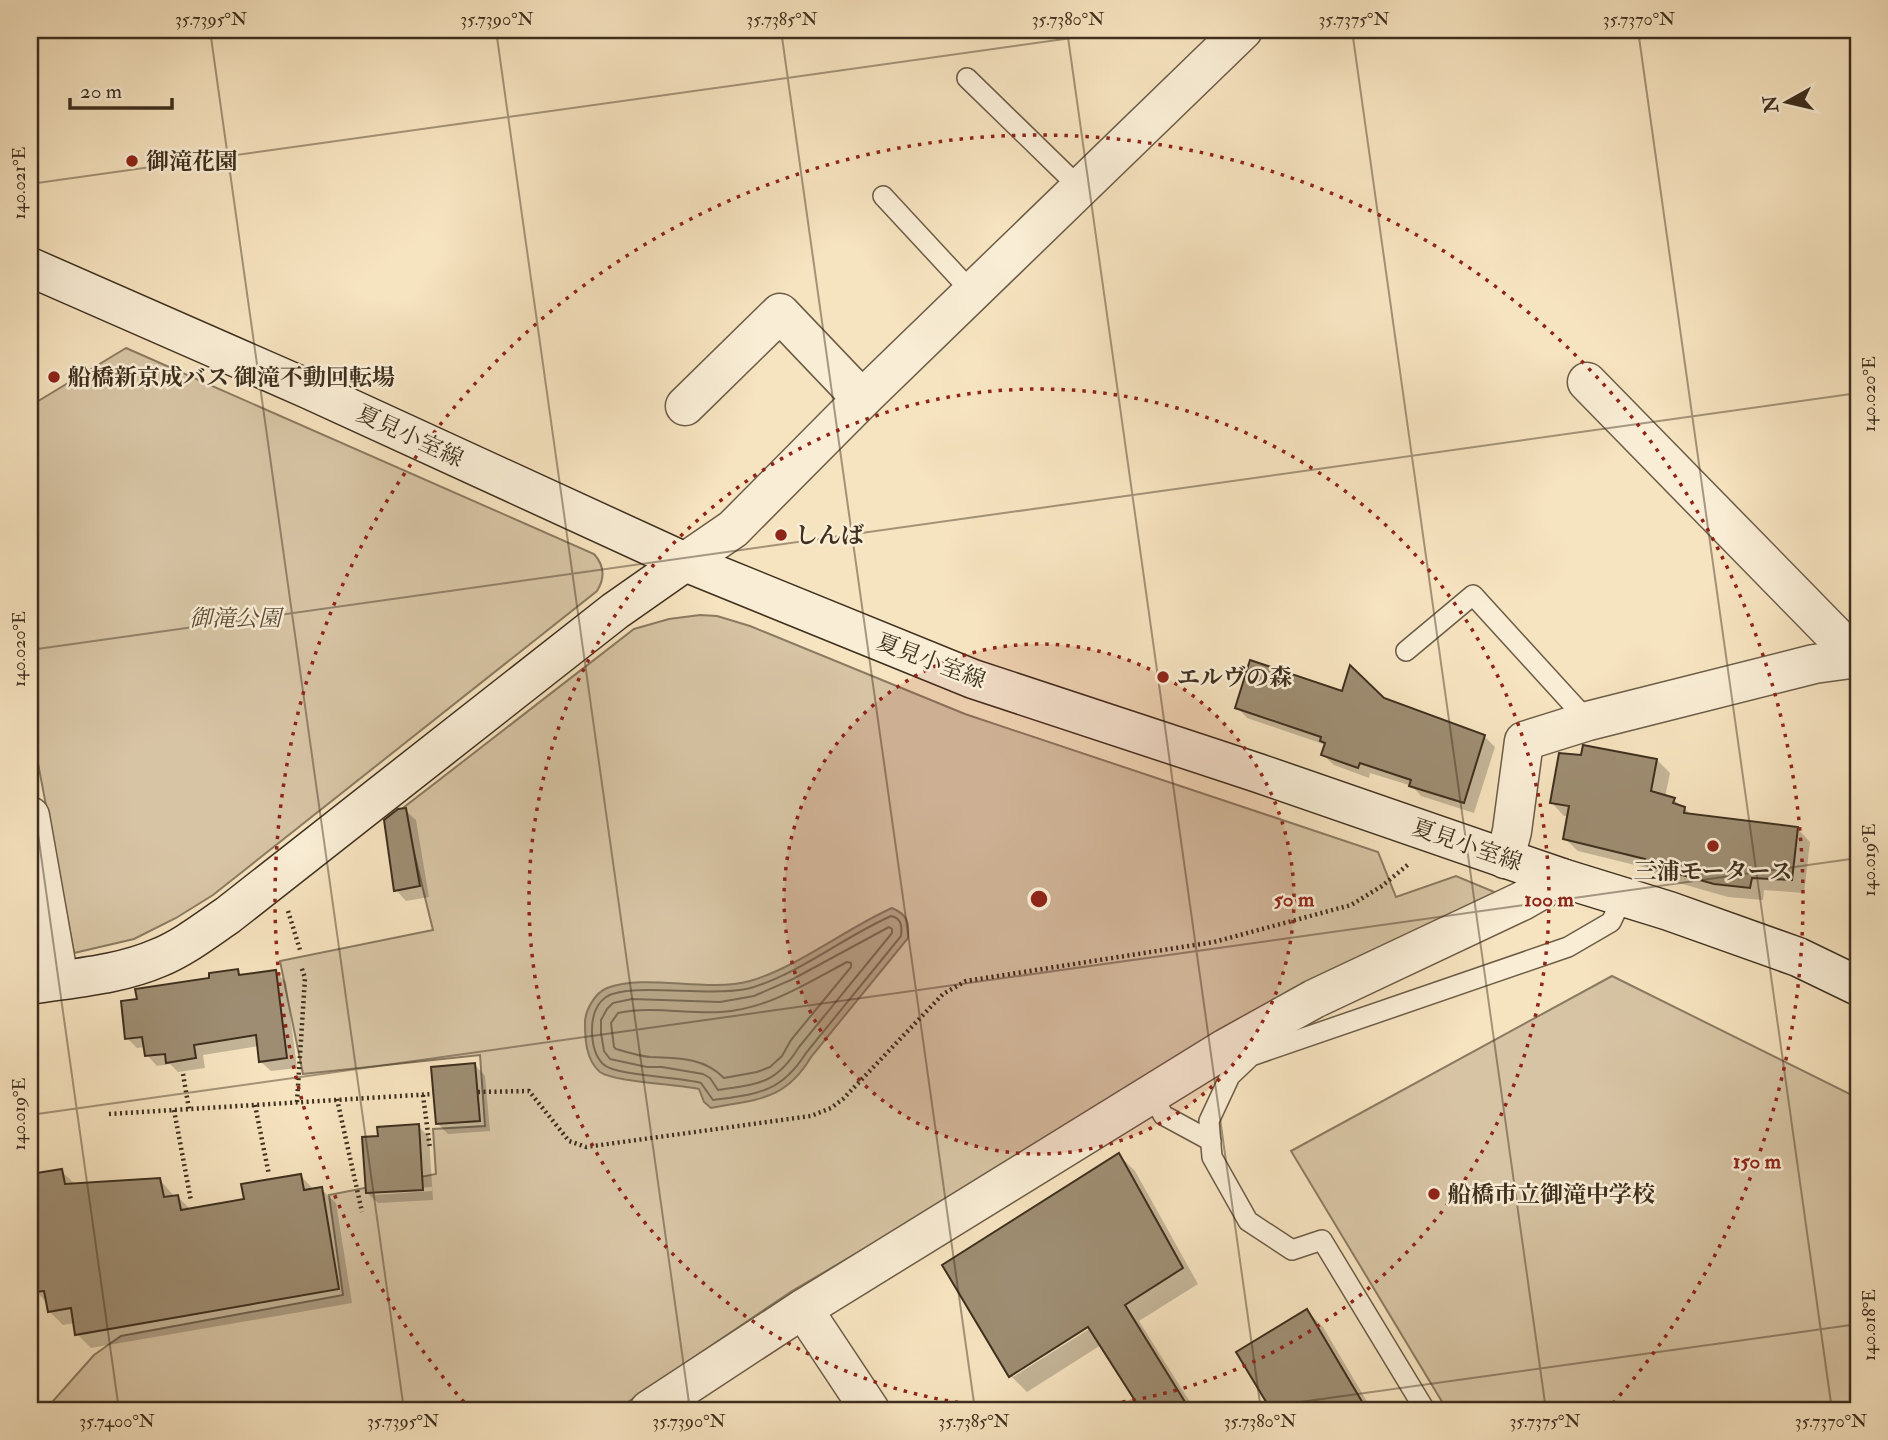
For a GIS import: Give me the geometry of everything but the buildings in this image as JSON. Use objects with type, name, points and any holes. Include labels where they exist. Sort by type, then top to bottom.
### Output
[{"type":"street","points":[[30,816],[44,983],[142,965],[188,942],[239,907],[615,611],[733,529],[862,399],[1243,30]]},
{"type":"street","name":"夏見小室線","points":[[30,267],[307,389],[685,562],[973,679],[1798,957],[1858,986]]},
{"type":"street","points":[[685,406],[780,313],[862,399]]},
{"type":"street","points":[[1587,382],[1858,658]]},
{"type":"street","points":[[1505,859],[1512,831],[1524,741],[1588,721],[1814,664],[1858,658]]},
{"type":"street","points":[[665,1406],[803,1309],[1152,1093],[1314,999],[1522,901],[1562,878]]},
{"type":"street","points":[[803,1309],[870,1410]]},
{"type":"lane","points":[[967,79],[1080,188]]},
{"type":"lane","points":[[883,196],[972,292]]},
{"type":"lane","points":[[1406,650],[1473,596],[1588,721]]},
{"type":"lane","points":[[1425,1410],[1322,1240],[1292,1250],[1248,1221],[1212,1157],[1209,1121],[1230,1076],[1251,1056],[1568,947],[1611,922],[1623,897]]},
{"type":"lane","points":[[1152,1093],[1163,1115],[1211,1141]]},
{"type":"path","points":[[478,1091],[529,1091],[569,1141],[586,1147],[811,1116],[831,1108],[843,1099],[943,994],[966,981],[1226,939],[1351,905],[1382,886],[1416,858]]},
{"type":"path","points":[[288,910],[300,950]]},
{"type":"path","points":[[297,1102],[305,978],[301,966]]},
{"type":"path","points":[[183,1074],[189,1109]]},
{"type":"path","points":[[109,1114],[433,1094]]},
{"type":"path","points":[[423,1095],[430,1149]]},
{"type":"path","points":[[337,1099],[362,1212]]},
{"type":"path","points":[[254,1105],[270,1175]]},
{"type":"path","points":[[174,1110],[191,1201]]},
{"type":"green space","name":"御滝公園","points":[[126,348],[594,554],[602,568],[602,577],[597,591],[213,895],[134,939],[74,953],[30,721],[30,406]]},
{"type":"green space","points":[[717,616],[750,626],[965,714],[1378,852],[1396,897],[1456,876],[1509,898],[1122,1098],[792,1291],[616,1410],[45,1410],[94,1355],[121,1336],[343,1295],[329,1195],[436,1174],[433,1129],[485,1126],[480,1055],[303,1074],[280,961],[433,930],[403,808],[634,629],[669,619]]},
{"type":"green space","points":[[1612,976],[1858,1098],[1858,1410],[1447,1410],[1291,1151]]},
{"type":"water","points":[[892,908],[906,920],[908,938],[801,1071],[780,1090],[756,1100],[711,1108],[704,1102],[699,1089],[618,1078],[600,1072],[592,1062],[586,1043],[585,1018],[595,998],[603,990],[639,982],[714,985],[750,981],[785,967]]},
{"type":"place","name":"御滝花園","points":[[132,161]]},
{"type":"place","name":"船橋新京成バス 御滝不動回転場","points":[[54,377]]},
{"type":"place","name":"しんば","points":[[781,535]]},
{"type":"place","name":"エルヴの森","points":[[1163,677]]},
{"type":"place","name":"三浦モータース","points":[[1713,846]]},
{"type":"place","name":"船橋市立御滝中学校","points":[[1434,1194]]}]
